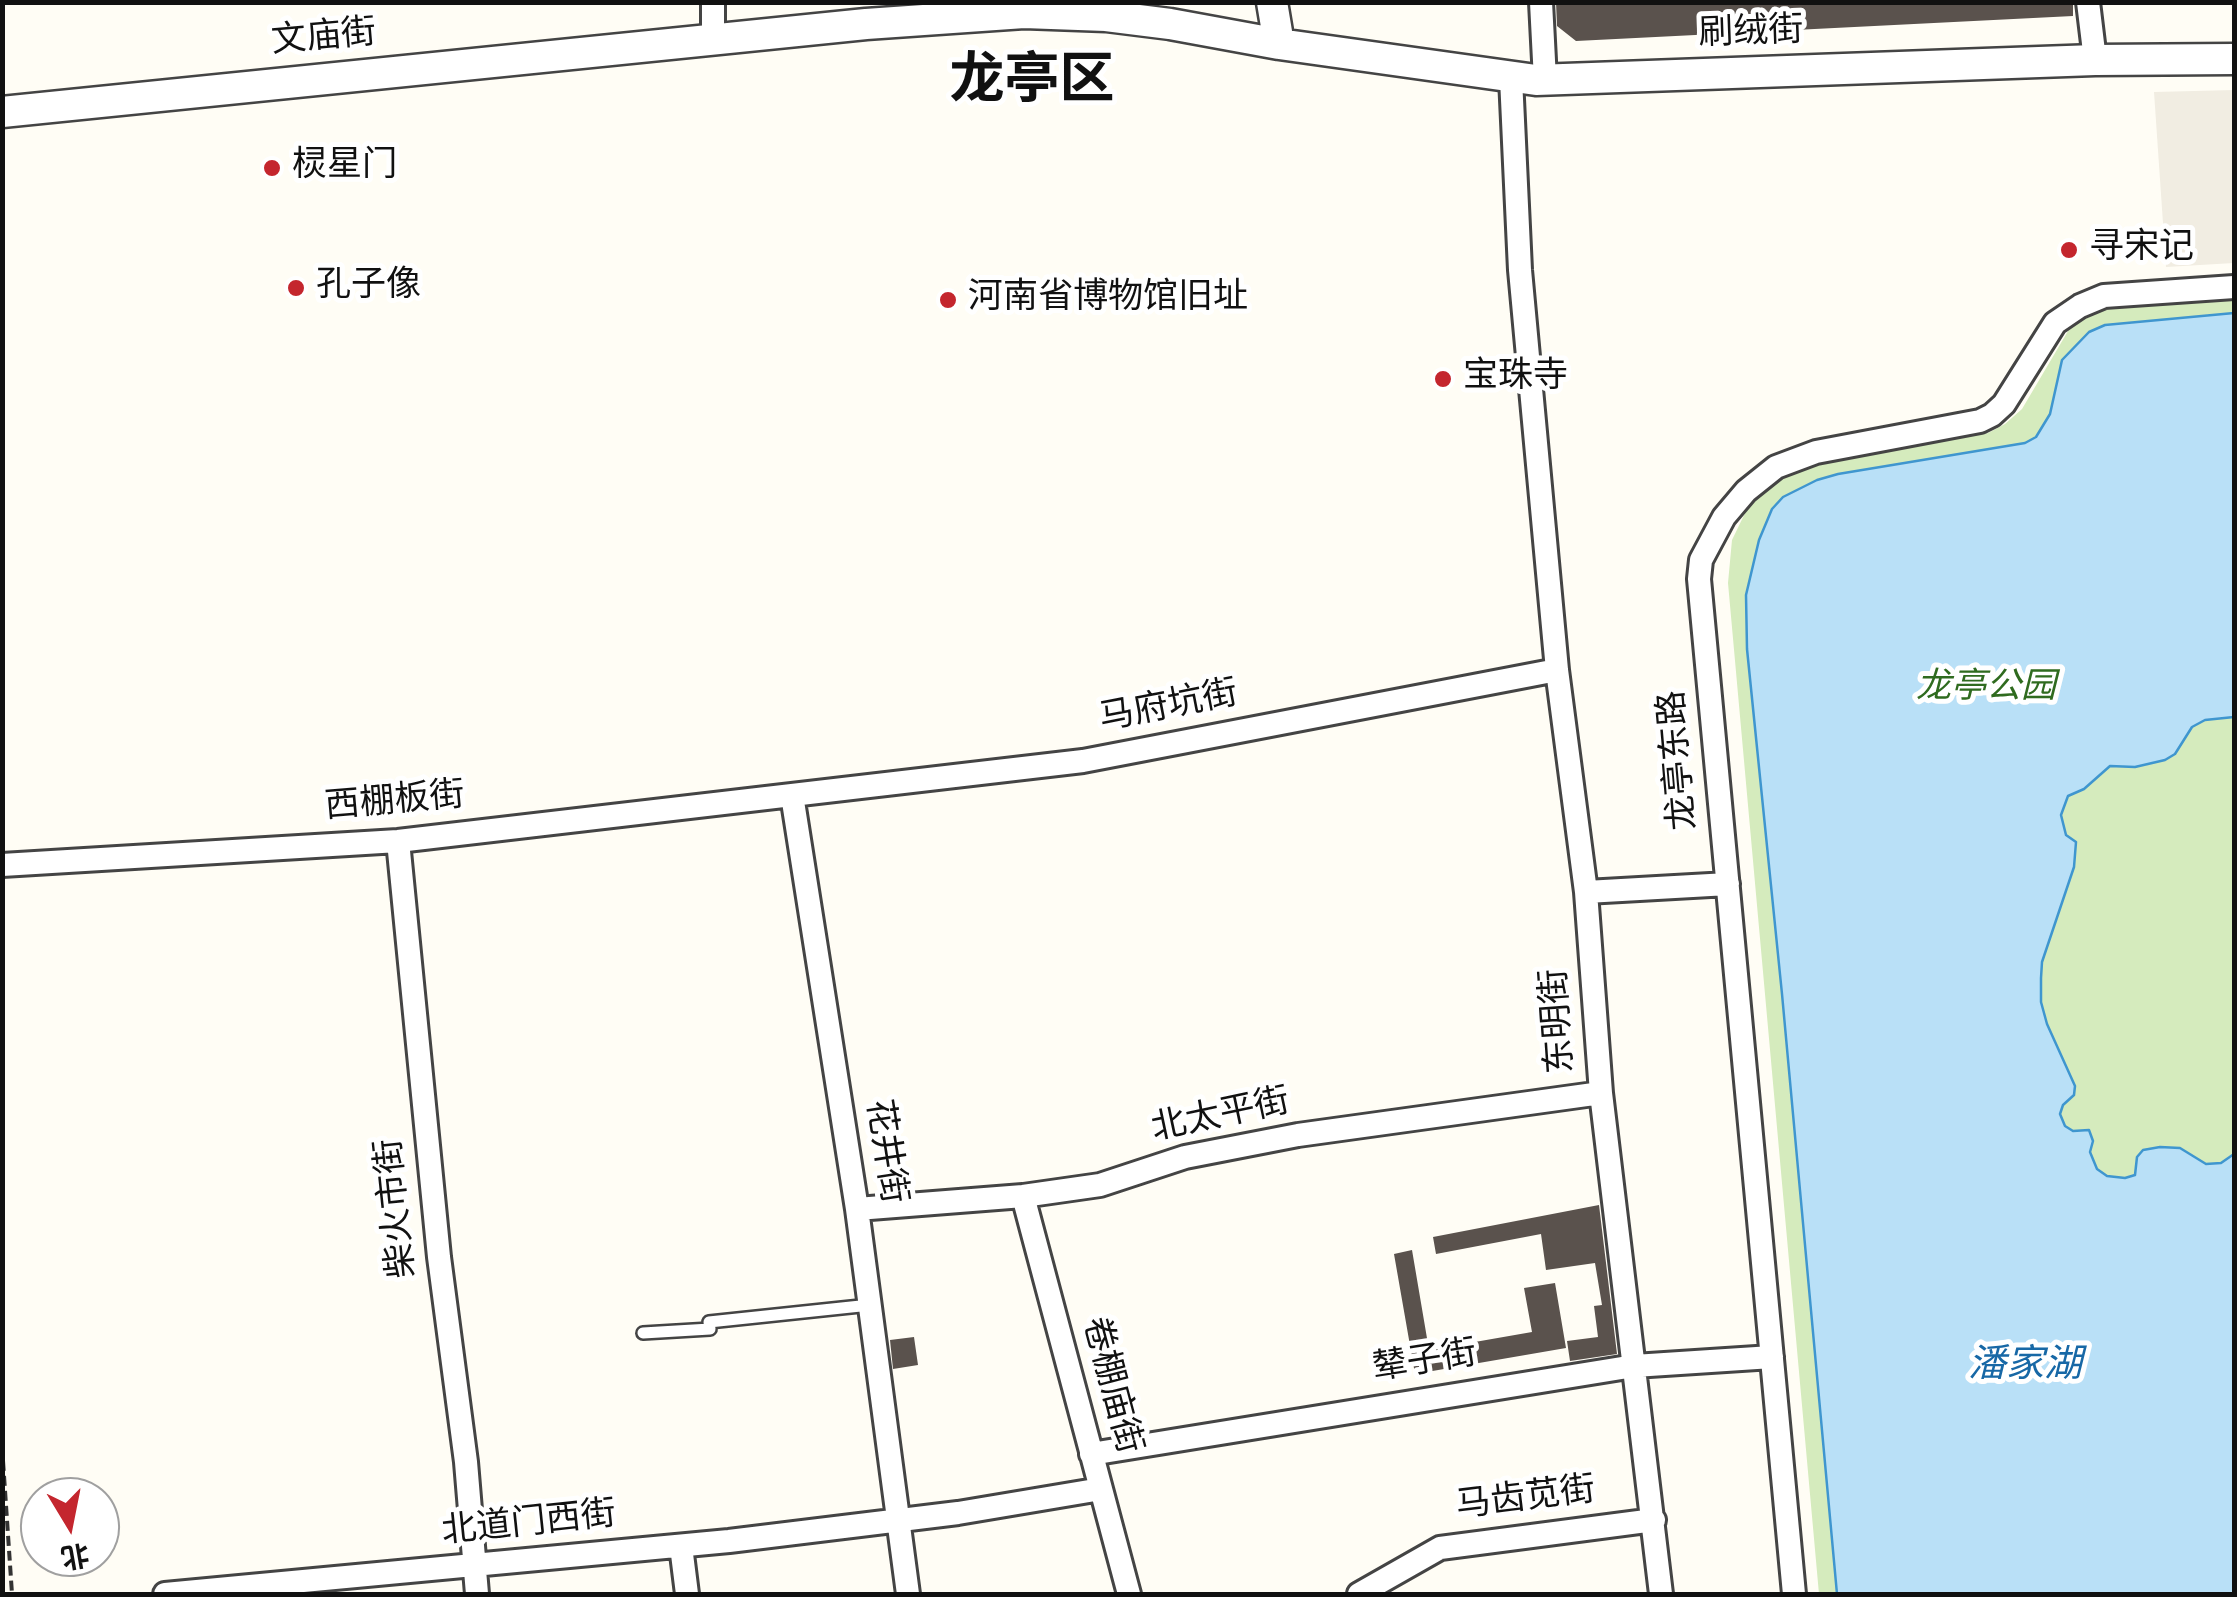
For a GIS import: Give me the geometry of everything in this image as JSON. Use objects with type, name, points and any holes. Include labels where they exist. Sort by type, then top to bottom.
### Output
[{"type":"street","points":[[713,2],[713,40]]},
{"type":"street","points":[[1272,2],[1279,44]]},
{"type":"street","points":[[1541,2],[1546,80]]},
{"type":"street","points":[[2088,2],[2095,60]]},
{"type":"street","name":"文庙街","points":[[2,112],[964,15],[1138,20],[1279,44]]},
{"type":"street","name":"刷绒街","points":[[1279,44],[1546,80],[2095,60],[2234,59]]},
{"type":"street","name":"东明街","points":[[1510,78],[1520,270],[1556,670],[1586,892],[1601,1093],[1661,1594]]},
{"type":"street","name":"龙亭东路","points":[[1794,1594],[1700,579],[1702,560],[1724,517],[1746,491],[1776,466],[1816,452],[1980,421],[1992,415],[2004,404],[2055,323],[2104,296],[2234,287]]},
{"type":"street","name":"马府坑街","points":[[792,795],[1083,761],[1556,670]]},
{"type":"street","name":"西棚板街","points":[[2,865],[398,841],[792,795]]},
{"type":"street","name":"花井街","points":[[792,795],[857,1209],[908,1594]]},
{"type":"street","name":"柴火市街","points":[[398,841],[477,1594]]},
{"type":"street","points":[[1586,892],[1728,884]]},
{"type":"street","name":"北太平街","points":[[857,1209],[1023,1196],[1100,1184],[1185,1157],[1298,1135],[1601,1093]]},
{"type":"street","name":"卷棚庙街","points":[[1023,1196],[1129,1594]]},
{"type":"street","name":"辇子街","points":[[1090,1454],[1634,1366],[1772,1357]]},
{"type":"street","name":"北道门西街","points":[[165,1594],[682,1546],[900,1520],[1101,1489]]},
{"type":"street","name":"马齿苋街","points":[[1358,1594],[1440,1548],[1654,1520]]},
{"type":"street","points":[[682,1546],[687,1594]]},
{"type":"lane","points":[[643,1333],[710,1329],[710,1322],[870,1305]]},
{"type":"path","points":[[2,1446],[12,1594]]},
{"type":"green space","name":"潘家湖","points":[[2234,300],[2234,1594],[1819,1594],[1728,583],[1732,540],[1747,509],[1770,480],[1794,468],[1988,433],[2005,424],[2022,409],[2081,315],[2100,309]]},
{"type":"shaded area","points":[[2234,90],[2234,263],[2166,267],[2154,92]]},
{"type":"water","name":"潘家湖","points":[[2234,313],[2234,717],[2205,720],[2192,727],[2175,754],[2165,760],[2135,767],[2110,766],[2084,789],[2068,796],[2061,815],[2066,835],[2076,842],[2074,867],[2042,962],[2041,1002],[2075,1086],[2074,1095],[2060,1114],[2065,1126],[2073,1131],[2089,1130],[2093,1141],[2090,1152],[2097,1169],[2107,1176],[2135,1175],[2137,1157],[2143,1150],[2160,1147],[2180,1148],[2206,1164],[2221,1163],[2234,1154],[2234,1594],[1837,1594],[1747,649],[1746,595],[1759,540],[1772,509],[1783,497],[1817,480],[2025,443],[2036,437],[2050,414],[2062,360],[2089,332],[2105,325]]},
{"type":"building","points":[[1556,2],[2073,2],[2073,16],[1576,41],[1557,26]]},
{"type":"building","points":[[1599,1205],[1617,1354],[1570,1361],[1567,1341],[1598,1337],[1594,1306],[1602,1305],[1595,1263],[1546,1270],[1541,1234],[1436,1254],[1433,1237]]},
{"type":"building","points":[[1412,1250],[1429,1350],[1532,1332],[1524,1288],[1555,1283],[1566,1348],[1415,1374],[1394,1254]]},
{"type":"building","points":[[914,1337],[918,1365],[893,1369],[890,1340]]},
{"type":"place","name":"棂星门","points":[[272,168]]},
{"type":"place","name":"寻宋记","points":[[2069,250]]},
{"type":"place","name":"孔子像","points":[[296,288]]},
{"type":"place","name":"河南省博物馆旧址","points":[[948,300]]},
{"type":"place","name":"宝珠寺","points":[[1443,379]]},
{"type":"district","name":"龙亭区","points":[[1032,86]]},
{"type":"park label","name":"龙亭公园","points":[[1986,690]]}]
